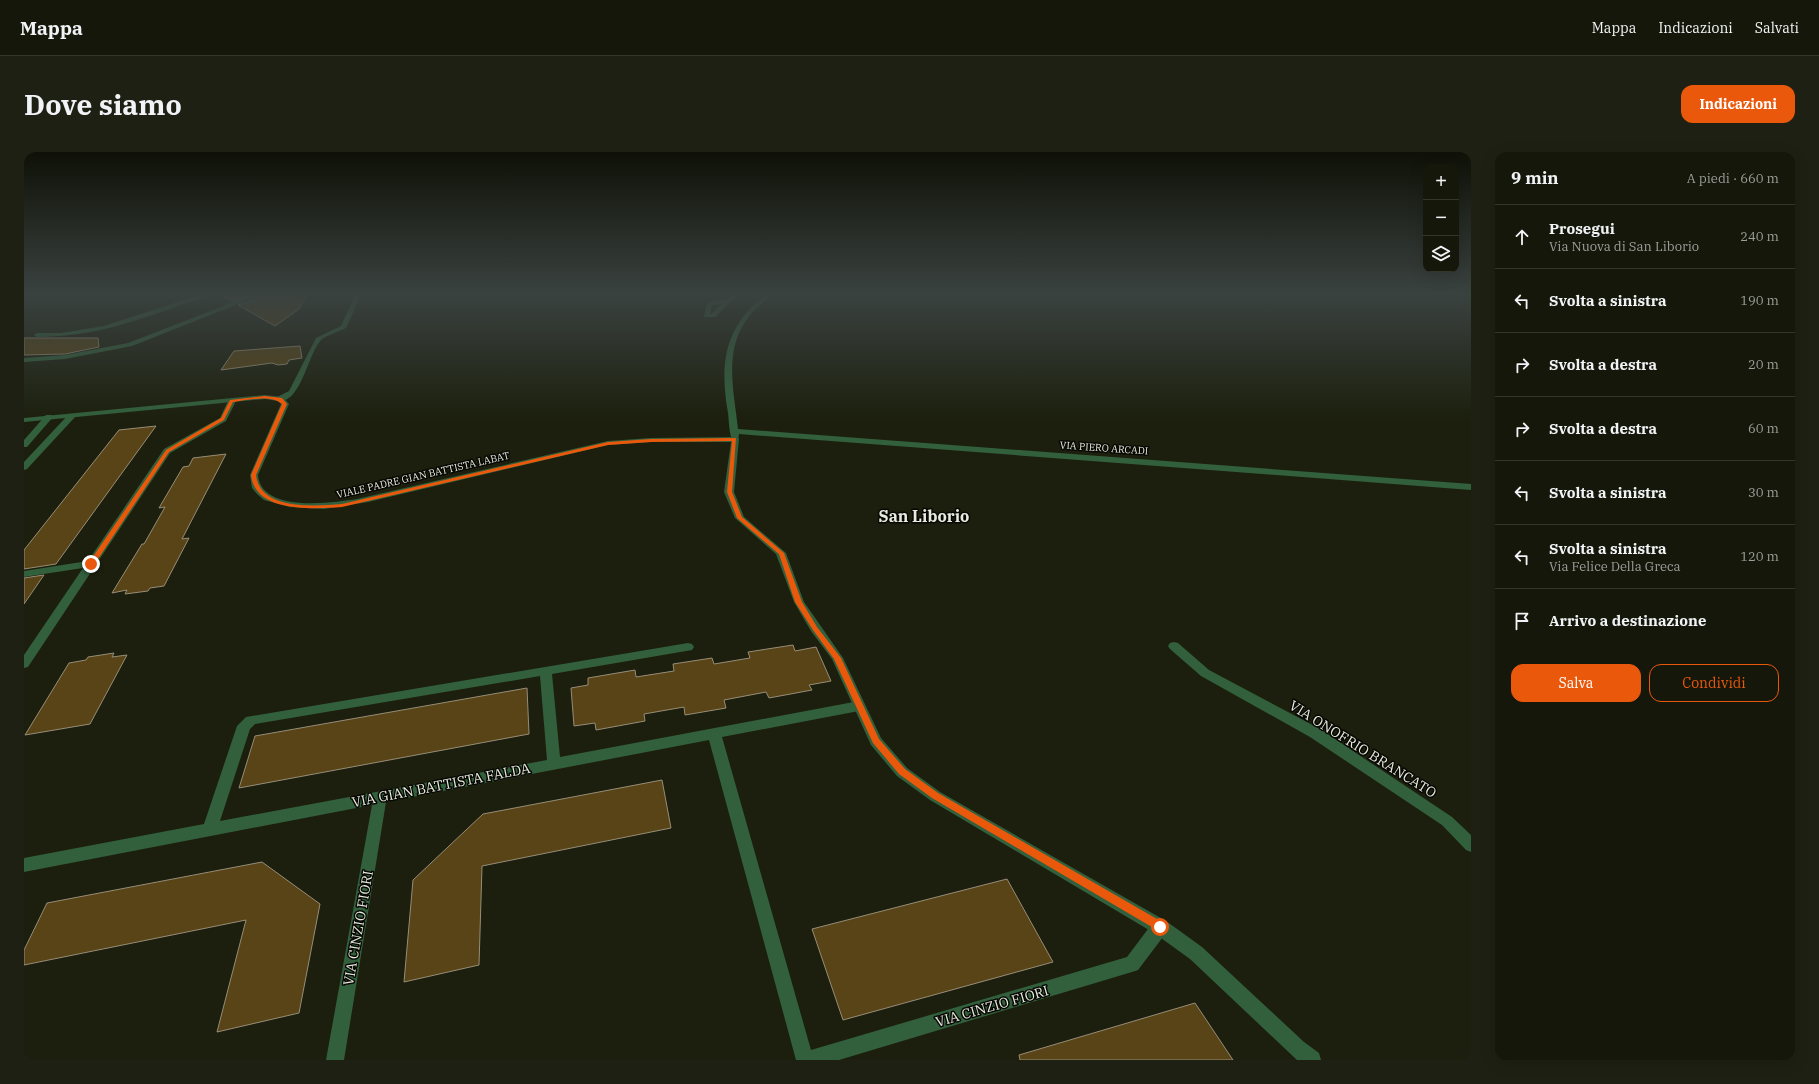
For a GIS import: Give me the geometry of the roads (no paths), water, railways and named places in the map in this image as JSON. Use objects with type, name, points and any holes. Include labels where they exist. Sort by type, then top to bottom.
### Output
[{"type":"street","points":[[24,360],[65,357],[104,351],[130,345],[154,335]]},
{"type":"street","points":[[24,420],[265,397],[280,399],[292,392],[318,339],[327,335]]},
{"type":"street","points":[[734,335],[729,356],[728,386],[735,435],[729,492],[740,518],[781,553],[799,602],[815,628],[837,658],[876,741],[908,776],[935,796],[1160,927],[1196,953],[1297,1048],[1312,1060]]},
{"type":"street","name":"VIALE PADRE GIAN BATTISTA LABAT","points":[[280,399],[285,404],[254,475],[254,484],[262,494],[272,500],[292,505],[320,507],[342,505],[608,443],[735,435]]},
{"type":"street","points":[[24,664],[168,451],[223,419],[232,400]]},
{"type":"street","points":[[24,467],[72,416]]},
{"type":"street","points":[[24,445],[49,417]]},
{"type":"street","name":"VIA PIERO ARCADI","points":[[735,435],[1471,487]]},
{"type":"street","points":[[24,574],[91,564]]},
{"type":"street","name":"VIA ONOFRIO BRANCATO","points":[[1174,646],[1205,673],[1315,734],[1447,821],[1471,845]]},
{"type":"street","points":[[210,829],[244,726],[251,720],[688,647]]},
{"type":"street","points":[[546,670],[554,764]]},
{"type":"street","name":"VIA GIAN BATTISTA FALDA","points":[[24,865],[859,706]]},
{"type":"street","points":[[714,733],[806,1060]]},
{"type":"street","name":"VIA CINZIO FIORI","points":[[335,1060],[380,797]]},
{"type":"street","name":"VIA CINZIO FIORI","points":[[806,1060],[1132,964],[1160,927]]},
{"type":"district","name":"San Liborio","points":[[924,516]]}]
